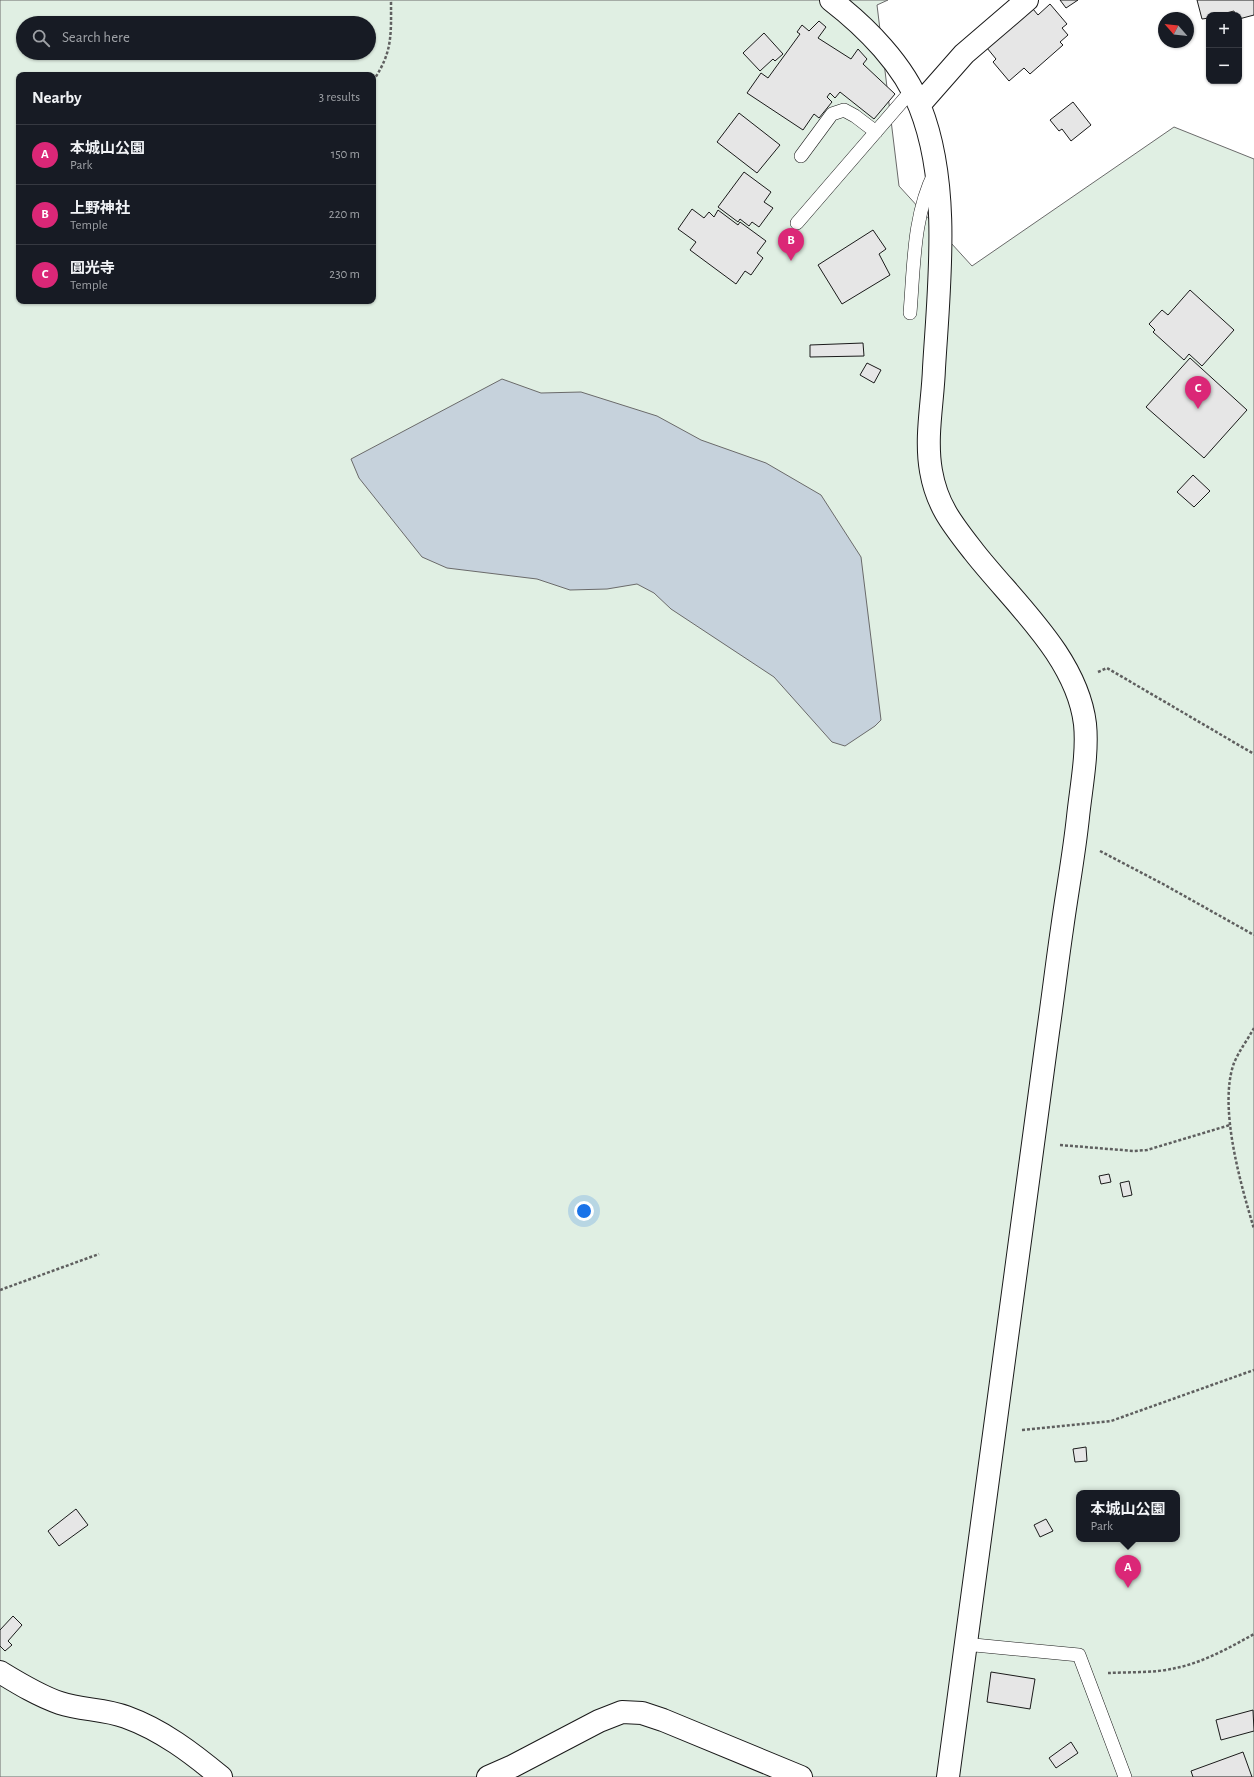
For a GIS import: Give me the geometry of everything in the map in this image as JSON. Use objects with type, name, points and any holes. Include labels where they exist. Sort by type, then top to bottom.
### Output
[{"type":"street","points":[[830,0],[860,24],[877,42],[916,97],[931,142],[936,170],[941,223],[935,366],[928,449],[931,473],[941,507],[955,528],[1056,651],[1074,683],[1085,725],[1082,784],[1075,843],[1061,934],[996,1427],[964,1644],[948,1777]]},
{"type":"street","points":[[916,97],[1027,0]]},
{"type":"street","points":[[0,1672],[19,1684],[59,1703],[125,1716],[154,1729],[189,1751],[222,1777]]},
{"type":"street","points":[[488,1777],[513,1766],[600,1721],[622,1712],[642,1713],[662,1720],[801,1777]]},
{"type":"lane","points":[[797,223],[876,132],[916,97]]},
{"type":"lane","points":[[801,156],[832,114],[844,110],[855,116],[876,132]]},
{"type":"lane","points":[[910,313],[919,219],[927,187],[936,170]]},
{"type":"lane","points":[[964,1644],[1079,1655],[1125,1777]]},
{"type":"path","points":[[376,77],[381,70],[389,50],[391,0]]},
{"type":"path","points":[[1074,683],[1107,668],[1254,754]]},
{"type":"path","points":[[1075,843],[1106,854],[1254,935]]},
{"type":"path","points":[[1254,1028],[1234,1063],[1229,1095],[1230,1125],[1242,1190],[1254,1229]]},
{"type":"path","points":[[1033,1143],[1134,1151],[1147,1150],[1230,1125]]},
{"type":"path","points":[[0,1290],[99,1254]]},
{"type":"path","points":[[996,1427],[1010,1431],[1110,1421],[1254,1370]]},
{"type":"path","points":[[1086,1674],[1174,1669],[1199,1662],[1254,1634]]},
{"type":"green space","points":[[0,0],[888,0],[877,5],[899,186],[972,266],[1174,127],[1254,159],[1254,1777],[0,1777]]},
{"type":"shaded area","points":[[502,379],[541,393],[581,392],[657,416],[701,440],[766,463],[821,495],[861,557],[881,720],[875,726],[845,746],[832,742],[774,677],[671,609],[654,593],[637,584],[607,589],[570,590],[537,579],[447,568],[422,557],[359,478],[351,459]]},
{"type":"building","points":[[1060,0],[1078,0],[1066,8]]},
{"type":"building","points":[[1197,0],[1254,0],[1254,15],[1242,18],[1242,12],[1206,12],[1206,18],[1202,19]]},
{"type":"building","points":[[1050,4],[1067,24],[1062,28],[1068,35],[1060,42],[1063,45],[1030,74],[1024,68],[1009,81],[993,62],[996,59],[987,48],[1033,9],[1038,15]]},
{"type":"building","points":[[819,21],[826,27],[818,38],[851,59],[858,49],[867,59],[863,64],[895,94],[874,119],[840,92],[835,98],[830,93],[827,97],[832,102],[819,118],[814,114],[803,130],[747,93],[761,73],[768,78],[800,34],[797,32],[802,25],[809,31]]},
{"type":"building","points":[[764,33],[783,54],[775,61],[773,59],[760,71],[743,53]]},
{"type":"building","points":[[1073,102],[1091,125],[1071,141],[1062,129],[1059,131],[1050,120]]},
{"type":"building","points":[[739,113],[780,145],[757,173],[717,142]]},
{"type":"building","points":[[744,172],[771,192],[764,202],[773,208],[759,227],[752,222],[749,226],[740,219],[738,222],[718,207]]},
{"type":"building","points":[[692,209],[704,218],[709,212],[714,217],[718,210],[738,225],[740,222],[766,241],[757,253],[763,258],[751,275],[745,271],[736,284],[690,250],[696,242],[678,229]]},
{"type":"building","points":[[873,230],[886,249],[879,254],[890,275],[842,304],[818,265]]},
{"type":"building","points":[[1190,290],[1234,330],[1202,366],[1189,354],[1184,360],[1153,332],[1155,330],[1149,324],[1162,310],[1168,315]]},
{"type":"building","points":[[863,343],[864,356],[810,357],[810,345]]},
{"type":"building","points":[[1190,358],[1247,410],[1204,458],[1146,407]]},
{"type":"building","points":[[867,363],[881,370],[874,383],[860,375]]},
{"type":"building","points":[[1193,475],[1210,491],[1194,507],[1177,492]]},
{"type":"building","points":[[1109,1174],[1111,1182],[1101,1184],[1099,1176]]},
{"type":"building","points":[[1129,1181],[1132,1195],[1123,1197],[1120,1183]]},
{"type":"building","points":[[1086,1447],[1087,1461],[1075,1462],[1073,1449]]},
{"type":"building","points":[[76,1509],[88,1525],[59,1546],[48,1531]]},
{"type":"building","points":[[1046,1519],[1053,1531],[1040,1537],[1034,1525]]},
{"type":"building","points":[[13,1616],[22,1625],[8,1641],[12,1645],[5,1651],[0,1646],[0,1630]]},
{"type":"building","points":[[991,1672],[1035,1679],[1030,1709],[987,1702]]},
{"type":"building","points":[[1253,1710],[1254,1731],[1221,1740],[1216,1720]]},
{"type":"building","points":[[1071,1742],[1078,1753],[1056,1768],[1049,1758]]},
{"type":"building","points":[[1243,1752],[1252,1777],[1193,1777],[1191,1771]]},
{"type":"place","name":"上野神社","points":[[791,261]]},
{"type":"place","name":"圓光寺","points":[[1198,409]]},
{"type":"place","name":"本城山公園","points":[[1128,1588]]}]
